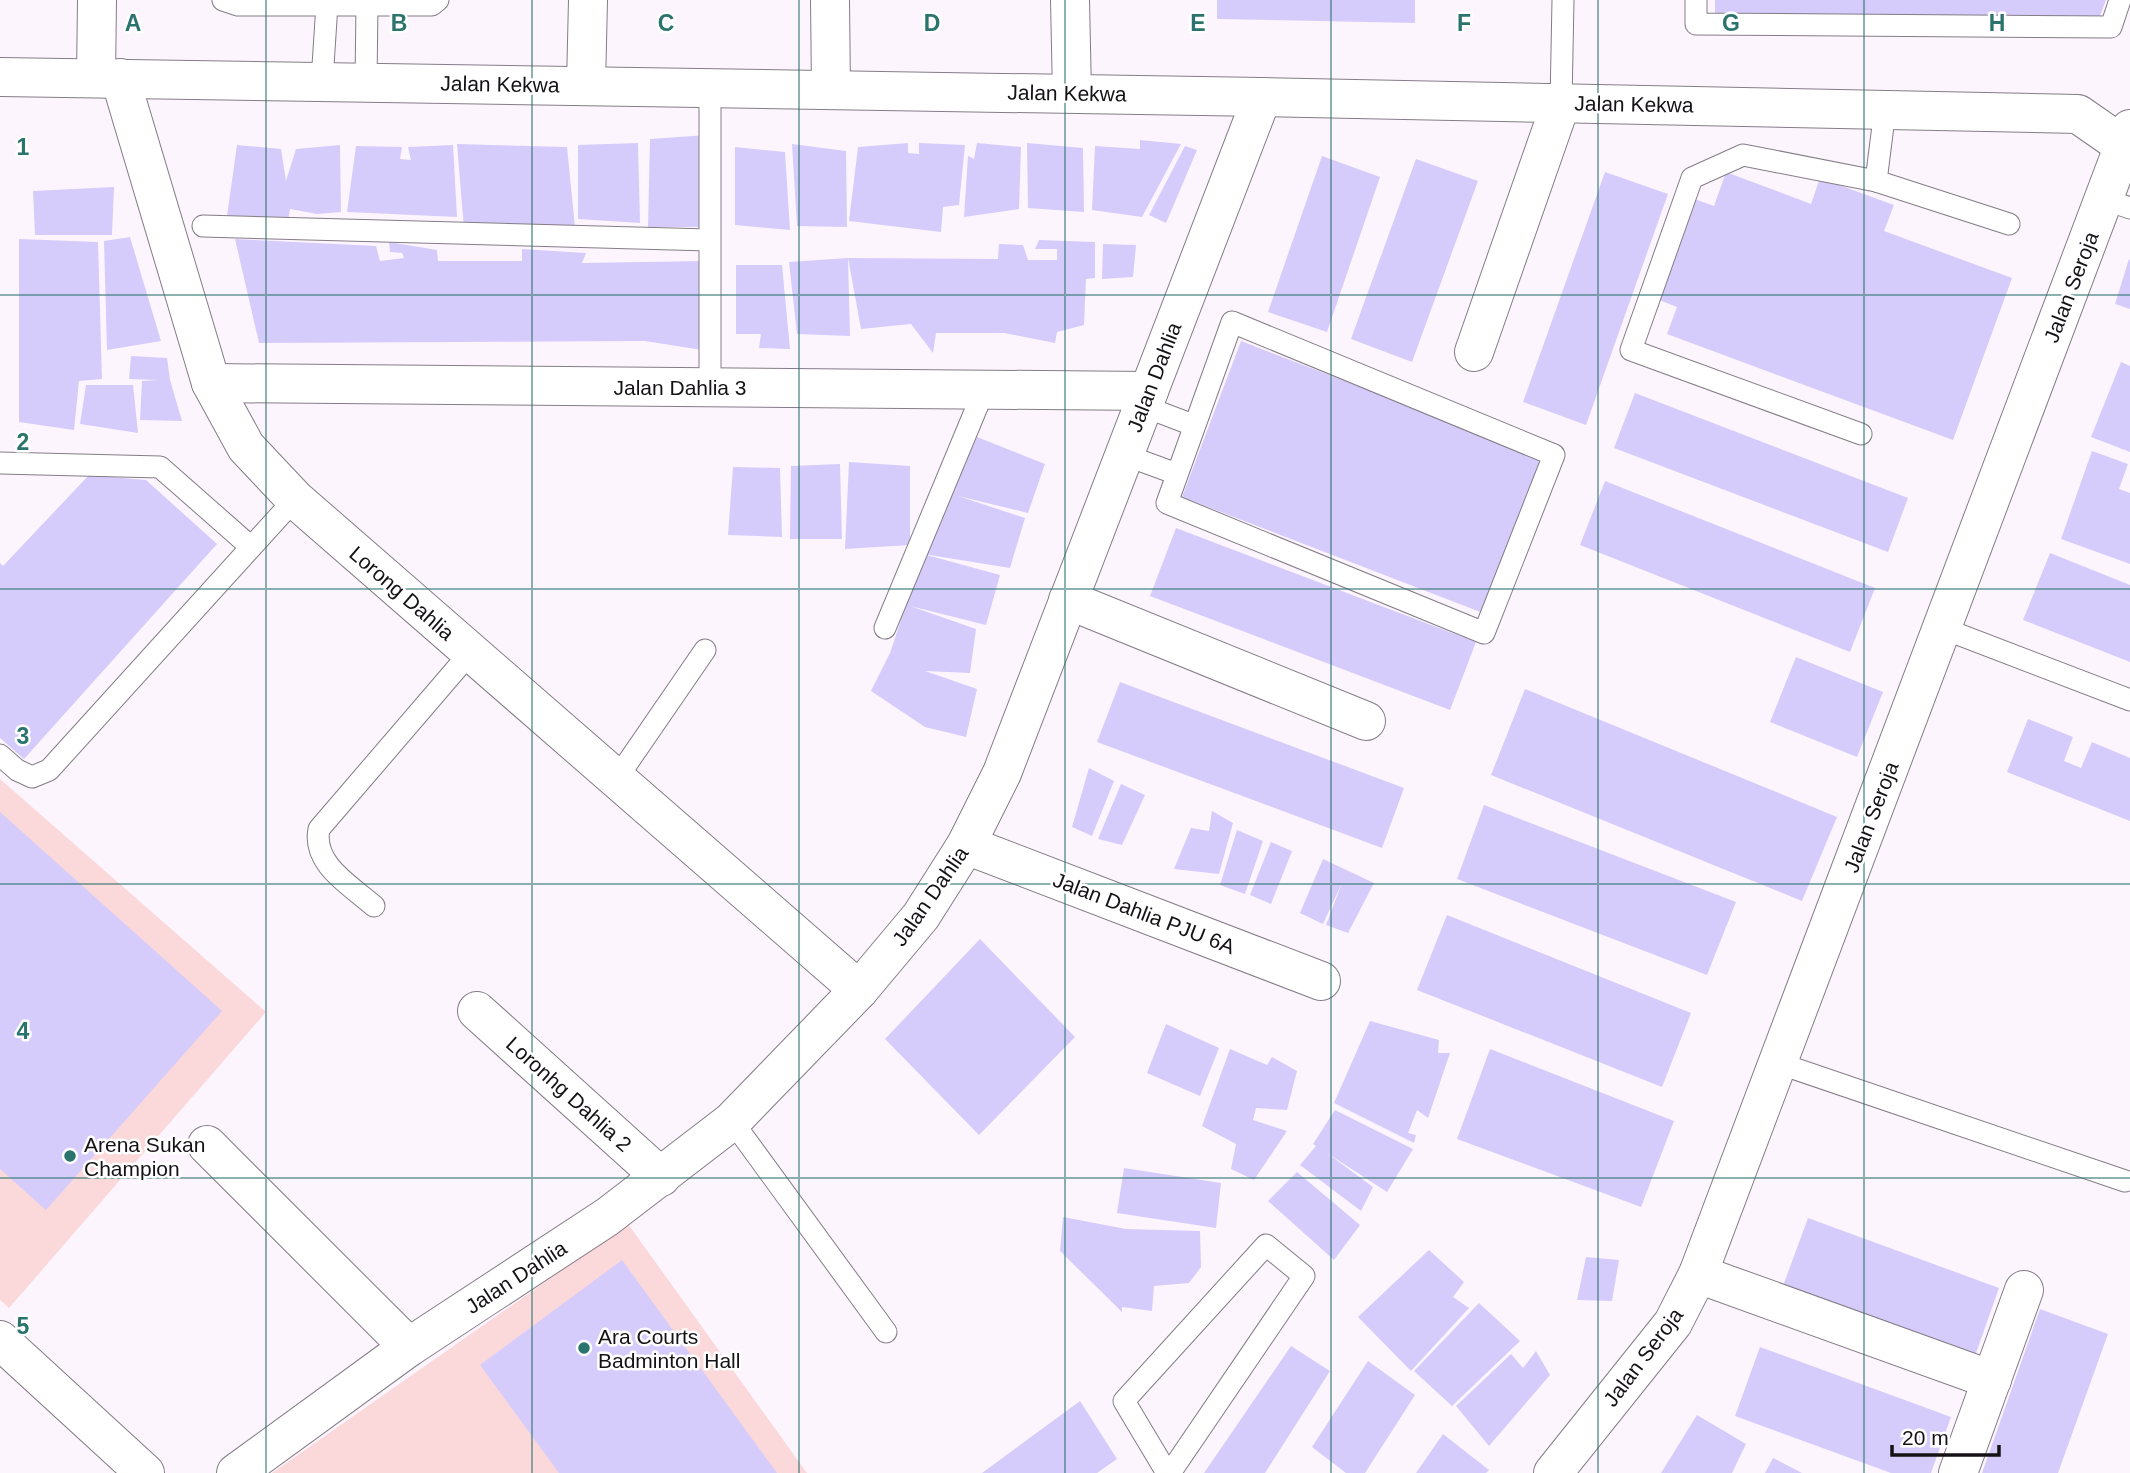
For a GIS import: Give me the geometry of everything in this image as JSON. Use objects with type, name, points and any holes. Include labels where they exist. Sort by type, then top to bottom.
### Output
[{"type":"street","name":"Lorong Dahlia","points":[[97,0],[108,78],[211,383],[246,447],[295,499],[615,781],[859,990]]},
{"type":"street","points":[[586,85],[588,0]]},
{"type":"street","points":[[830,0],[831,89]]},
{"type":"street","points":[[1070,0],[1072,93]]},
{"type":"street","name":"Jalan Kekwa","points":[[0,77],[1072,93],[2078,114],[2127,137]]},
{"type":"street","name":"Jalan Dahlia","points":[[236,1473],[409,1347],[607,1217],[732,1121],[859,990],[921,916],[966,845],[1002,773],[1262,97]]},
{"type":"street","points":[[1474,352],[1561,103]]},
{"type":"street","name":"Jalan Seroja","points":[[1553,1473],[1673,1323],[1698,1274],[1942,628],[2117,204],[2127,137]]},
{"type":"street","name":"Jalan Dahlia 3","points":[[211,383],[984,390],[1146,398]]},
{"type":"street","points":[[1068,600],[1366,721]]},
{"type":"street","name":"Jalan Dahlia PJU 6A","points":[[966,845],[1321,981]]},
{"type":"street","name":"Loronhg Dahlia 2","points":[[477,1011],[661,1177]]},
{"type":"street","points":[[207,1145],[409,1347]]},
{"type":"street","points":[[1698,1274],[1992,1380]]},
{"type":"street","points":[[1958,1473],[2024,1290]]},
{"type":"street","points":[[0,1340],[145,1473]]},
{"type":"lane","points":[[223,0],[238,5],[432,5],[438,0]]},
{"type":"lane","points":[[1561,103],[1563,0]]},
{"type":"lane","points":[[1696,0],[1696,24],[2111,27],[2120,0]]},
{"type":"lane","points":[[322,81],[327,4]]},
{"type":"lane","points":[[366,4],[366,82]]},
{"type":"lane","points":[[710,87],[710,387]]},
{"type":"lane","points":[[1876,181],[1885,110]]},
{"type":"lane","points":[[1861,434],[1630,350],[1692,178],[1743,155],[1876,181],[2009,224]]},
{"type":"lane","points":[[203,226],[709,240]]},
{"type":"lane","points":[[1232,322],[1555,455],[1484,633],[1167,503],[1193,425],[1232,322]]},
{"type":"lane","points":[[885,628],[984,390]]},
{"type":"lane","points":[[1146,398],[1193,425]]},
{"type":"lane","points":[[1125,455],[1177,474]]},
{"type":"lane","points":[[0,463],[160,467],[251,547]]},
{"type":"lane","points":[[0,755],[17,770],[32,777],[49,770],[295,499]]},
{"type":"lane","points":[[1942,628],[2130,700]]},
{"type":"lane","points":[[615,781],[705,650]]},
{"type":"lane","points":[[374,906],[323,860],[317,849],[319,829],[470,653]]},
{"type":"lane","points":[[1778,1063],[2125,1181]]},
{"type":"lane","points":[[732,1121],[887,1332]]},
{"type":"lane","points":[[1266,1245],[1304,1276],[1168,1473],[1124,1401],[1266,1245]]},
{"type":"shaded area","name":"Arena Sukan Champion","points":[[0,779],[266,1012],[9,1308],[0,1300]]},
{"type":"shaded area","name":"Ara Courts Badminton Hall","points":[[628,1224],[807,1473],[272,1473]]},
{"type":"building","points":[[1217,0],[1415,0],[1415,23],[1217,19]]},
{"type":"building","points":[[1715,0],[2106,0],[2098,21],[1715,21]]},
{"type":"building","points":[[707,135],[703,227],[648,227],[650,139]]},
{"type":"building","points":[[1140,140],[1181,144],[1142,217],[1092,210],[1095,146],[1140,149]]},
{"type":"building","points":[[638,143],[640,223],[578,219],[578,145]]},
{"type":"building","points":[[908,143],[908,153],[919,154],[919,143],[965,145],[959,205],[943,207],[941,232],[849,221],[858,147]]},
{"type":"building","points":[[977,143],[1021,147],[1019,209],[964,217],[968,156],[974,159]]},
{"type":"building","points":[[1027,143],[1083,148],[1084,212],[1028,208]]},
{"type":"building","points":[[457,144],[567,147],[575,227],[464,229]]},
{"type":"building","points":[[792,144],[846,151],[847,227],[797,226]]},
{"type":"building","points":[[237,145],[281,149],[286,181],[296,149],[340,145],[341,212],[317,214],[290,209],[288,221],[226,223]]},
{"type":"building","points":[[453,145],[457,217],[347,212],[356,146],[402,147],[400,159],[411,160],[408,147]]},
{"type":"building","points":[[1185,146],[1197,150],[1166,223],[1149,215]]},
{"type":"building","points":[[735,147],[785,152],[790,230],[735,225]]},
{"type":"building","points":[[1322,156],[1380,177],[1327,332],[1268,312]]},
{"type":"building","points":[[1416,159],[1478,181],[1412,362],[1351,339]]},
{"type":"building","points":[[1605,172],[1668,194],[1586,425],[1523,402]]},
{"type":"building","points":[[1726,172],[1811,204],[1820,178],[1894,205],[1884,231],[2012,278],[1953,440],[1667,334],[1677,307],[1649,296],[1686,196],[1714,206]]},
{"type":"building","points":[[114,187],[112,235],[35,235],[33,191]]},
{"type":"building","points":[[130,237],[161,341],[107,350],[104,241]]},
{"type":"building","points":[[19,239],[98,242],[102,379],[79,381],[74,430],[19,422]]},
{"type":"building","points":[[235,239],[376,246],[380,261],[404,258],[402,253],[390,252],[389,242],[437,250],[438,261],[522,261],[522,249],[586,253],[582,263],[703,261],[702,350],[645,341],[259,343]]},
{"type":"building","points":[[1039,240],[1095,242],[1095,278],[1086,279],[1084,325],[1057,332],[1055,343],[1004,333],[936,333],[933,353],[911,324],[861,329],[848,258],[998,259],[999,244],[1023,245],[1028,260],[1057,260],[1057,249],[1035,249]]},
{"type":"building","points":[[1103,244],[1136,245],[1133,277],[1102,279]]},
{"type":"building","points":[[848,258],[850,336],[797,334],[789,262]]},
{"type":"building","points":[[2130,260],[2130,309],[2115,304]]},
{"type":"building","points":[[736,265],[782,265],[790,349],[759,348],[761,334],[736,334]]},
{"type":"building","points":[[1241,341],[1543,457],[1483,613],[1182,497]]},
{"type":"building","points":[[131,356],[167,358],[170,380],[182,421],[140,420],[142,381],[158,380],[129,379]]},
{"type":"building","points":[[2121,362],[2130,366],[2130,452],[2091,437]]},
{"type":"building","points":[[86,385],[133,385],[138,433],[80,424]]},
{"type":"building","points":[[1635,393],[1908,498],[1888,552],[1614,448]]},
{"type":"building","points":[[977,437],[1045,464],[1028,513],[958,496],[1025,518],[1010,568],[923,554]]},
{"type":"building","points":[[2092,451],[2128,464],[2119,489],[2130,493],[2130,564],[2061,539]]},
{"type":"building","points":[[849,462],[910,466],[910,545],[845,549]]},
{"type":"building","points":[[840,464],[842,539],[790,539],[791,466]]},
{"type":"building","points":[[733,467],[780,468],[782,537],[728,535]]},
{"type":"building","points":[[89,475],[146,480],[217,544],[24,759],[0,738],[0,563],[3,566]]},
{"type":"building","points":[[1605,481],[1875,588],[1850,652],[1580,545]]},
{"type":"building","points":[[1176,528],[1476,642],[1450,710],[1150,596]]},
{"type":"building","points":[[2050,553],[2130,585],[2130,662],[2023,620]]},
{"type":"building","points":[[923,554],[1000,575],[986,625],[910,606],[976,629],[970,673],[925,671],[977,689],[966,737],[925,727],[871,691],[890,653]]},
{"type":"building","points":[[1796,657],[1883,692],[1857,757],[1770,722]]},
{"type":"building","points":[[1120,682],[1404,788],[1382,848],[1097,742]]},
{"type":"building","points":[[1525,689],[1837,817],[1802,901],[1491,775]]},
{"type":"building","points":[[2028,719],[2073,737],[2064,761],[2081,768],[2092,742],[2130,758],[2130,821],[2007,772]]},
{"type":"building","points":[[1089,768],[1114,781],[1092,836],[1072,827]]},
{"type":"building","points":[[1121,784],[1145,795],[1122,845],[1098,839]]},
{"type":"building","points":[[1484,805],[1736,902],[1707,975],[1457,879]]},
{"type":"building","points":[[1212,811],[1233,823],[1219,874],[1174,869],[1191,828],[1209,831]]},
{"type":"building","name":"Arena Sukan Champion","points":[[0,812],[222,1011],[46,1210],[0,1169]]},
{"type":"building","points":[[1237,830],[1263,841],[1245,894],[1220,885]]},
{"type":"building","points":[[1271,842],[1292,851],[1271,904],[1250,895]]},
{"type":"building","points":[[1323,859],[1374,883],[1348,933],[1326,925],[1342,883],[1323,924],[1300,913]]},
{"type":"building","points":[[1447,915],[1691,1013],[1662,1087],[1417,990]]},
{"type":"building","points":[[980,939],[1075,1037],[979,1135],[885,1039]]},
{"type":"building","points":[[1370,1021],[1439,1040],[1438,1053],[1450,1053],[1428,1118],[1417,1110],[1408,1133],[1416,1135],[1414,1143],[1334,1103]]},
{"type":"building","points":[[1166,1024],[1219,1048],[1200,1096],[1147,1073]]},
{"type":"building","points":[[1230,1049],[1267,1065],[1272,1057],[1297,1071],[1287,1110],[1256,1108],[1253,1120],[1287,1131],[1254,1180],[1231,1169],[1236,1144],[1202,1126]]},
{"type":"building","points":[[1490,1049],[1674,1121],[1641,1207],[1457,1139]]},
{"type":"building","points":[[1335,1110],[1413,1149],[1387,1192],[1327,1153],[1373,1187],[1361,1211],[1300,1165],[1316,1146],[1313,1144]]},
{"type":"building","points":[[1124,1168],[1221,1183],[1216,1228],[1117,1213]]},
{"type":"building","points":[[1297,1172],[1360,1225],[1334,1260],[1268,1201]]},
{"type":"building","points":[[1063,1217],[1126,1229],[1200,1231],[1201,1267],[1189,1283],[1154,1286],[1152,1311],[1122,1307],[1122,1312],[1060,1251]]},
{"type":"building","points":[[1808,1218],[1999,1288],[1975,1356],[1783,1286]]},
{"type":"building","points":[[1429,1250],[1464,1282],[1453,1297],[1469,1308],[1411,1371],[1358,1317]]},
{"type":"building","points":[[1586,1257],[1619,1260],[1612,1301],[1577,1300]]},
{"type":"building","points":[[622,1260],[777,1473],[559,1473],[480,1365]]},
{"type":"building","points":[[1479,1303],[1520,1341],[1452,1406],[1414,1371]]},
{"type":"building","points":[[2040,1309],[2108,1334],[2058,1473],[1982,1473]]},
{"type":"building","points":[[1291,1346],[1330,1371],[1265,1473],[1204,1473]]},
{"type":"building","points":[[1760,1347],[1951,1417],[1931,1473],[1891,1473],[1735,1416]]},
{"type":"building","points":[[1536,1351],[1550,1375],[1489,1446],[1456,1406],[1511,1354],[1523,1368]]},
{"type":"building","points":[[1368,1361],[1415,1395],[1365,1473],[1346,1473],[1312,1447]]},
{"type":"building","points":[[1080,1401],[1117,1459],[1097,1473],[982,1473]]},
{"type":"building","points":[[1697,1415],[1746,1444],[1732,1473],[1661,1473]]},
{"type":"building","points":[[1443,1434],[1489,1470],[1486,1473],[1416,1473]]},
{"type":"building","points":[[1773,1458],[1802,1473],[1765,1473]]},
{"type":"place","name":"Arena Sukan Champion","points":[[70,1156]]},
{"type":"place","name":"Ara Courts Badminton Hall","points":[[584,1348]]}]
